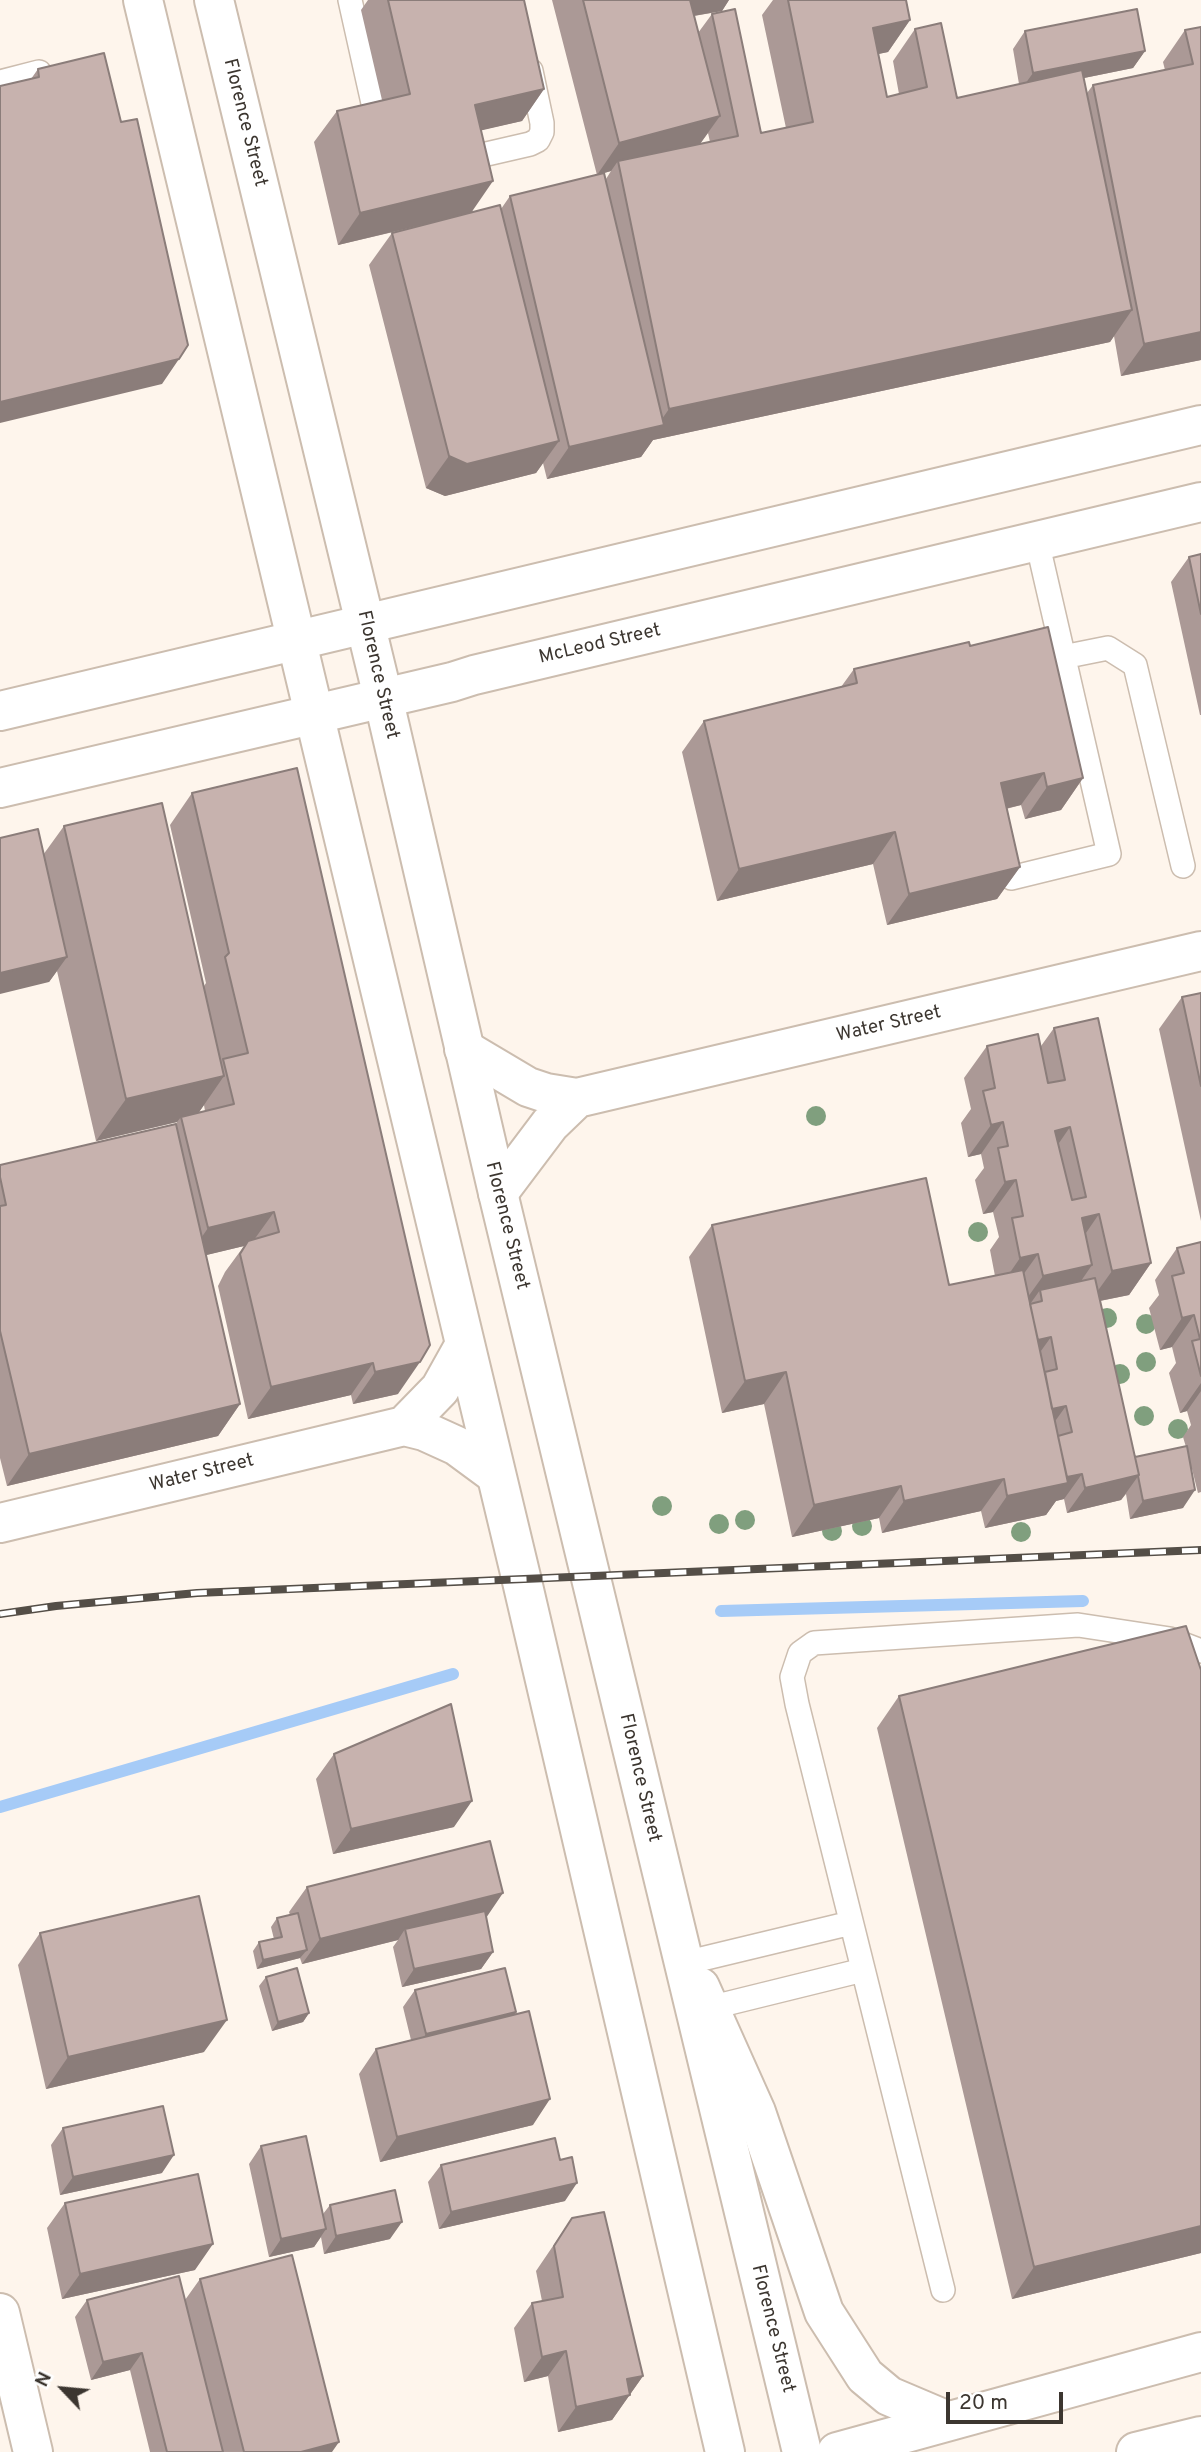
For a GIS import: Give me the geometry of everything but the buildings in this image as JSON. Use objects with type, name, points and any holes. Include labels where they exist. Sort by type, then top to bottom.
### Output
[{"type":"street","points":[[143,0],[297,639],[725,2452]]},
{"type":"street","name":"Florence Street","points":[[214,0],[802,2452]]},
{"type":"street","points":[[0,710],[1201,425]]},
{"type":"street","name":"McLeod Street","points":[[0,788],[1201,502]]},
{"type":"street","name":"Water Street","points":[[464,1049],[528,1087],[577,1098],[1201,951]]},
{"type":"street","points":[[498,1193],[550,1124],[577,1098]]},
{"type":"street","points":[[404,1426],[440,1389],[464,1346]]},
{"type":"street","points":[[404,1426],[424,1431],[457,1446],[495,1474]]},
{"type":"street","name":"Water Street","points":[[0,1523],[404,1426]]},
{"type":"street","points":[[683,1950],[756,2112],[824,2312],[865,2376],[888,2396],[948,2421]]},
{"type":"street","points":[[0,2313],[33,2452]]},
{"type":"street","points":[[837,2452],[1201,2352]]},
{"type":"street","points":[[1136,2452],[1201,2436]]},
{"type":"lane","points":[[350,0],[377,121]]},
{"type":"lane","points":[[465,159],[538,140],[542,123],[527,55]]},
{"type":"lane","points":[[0,82],[39,72]]},
{"type":"lane","points":[[1011,878],[1109,854],[1037,541]]},
{"type":"lane","points":[[1063,657],[1108,648],[1135,665],[1183,866]]},
{"type":"lane","points":[[943,2290],[797,1704],[792,1677],[800,1653],[814,1643],[1078,1625],[1170,1639],[1201,1651]]},
{"type":"lane","points":[[683,1950],[851,1923]]},
{"type":"lane","points":[[709,2008],[863,1970]]},
{"type":"waterway","points":[[721,1611],[1083,1601]]},
{"type":"waterway","points":[[0,1807],[453,1674]]},
{"type":"railway","points":[[0,1614],[197,1593],[1201,1550]]}]
